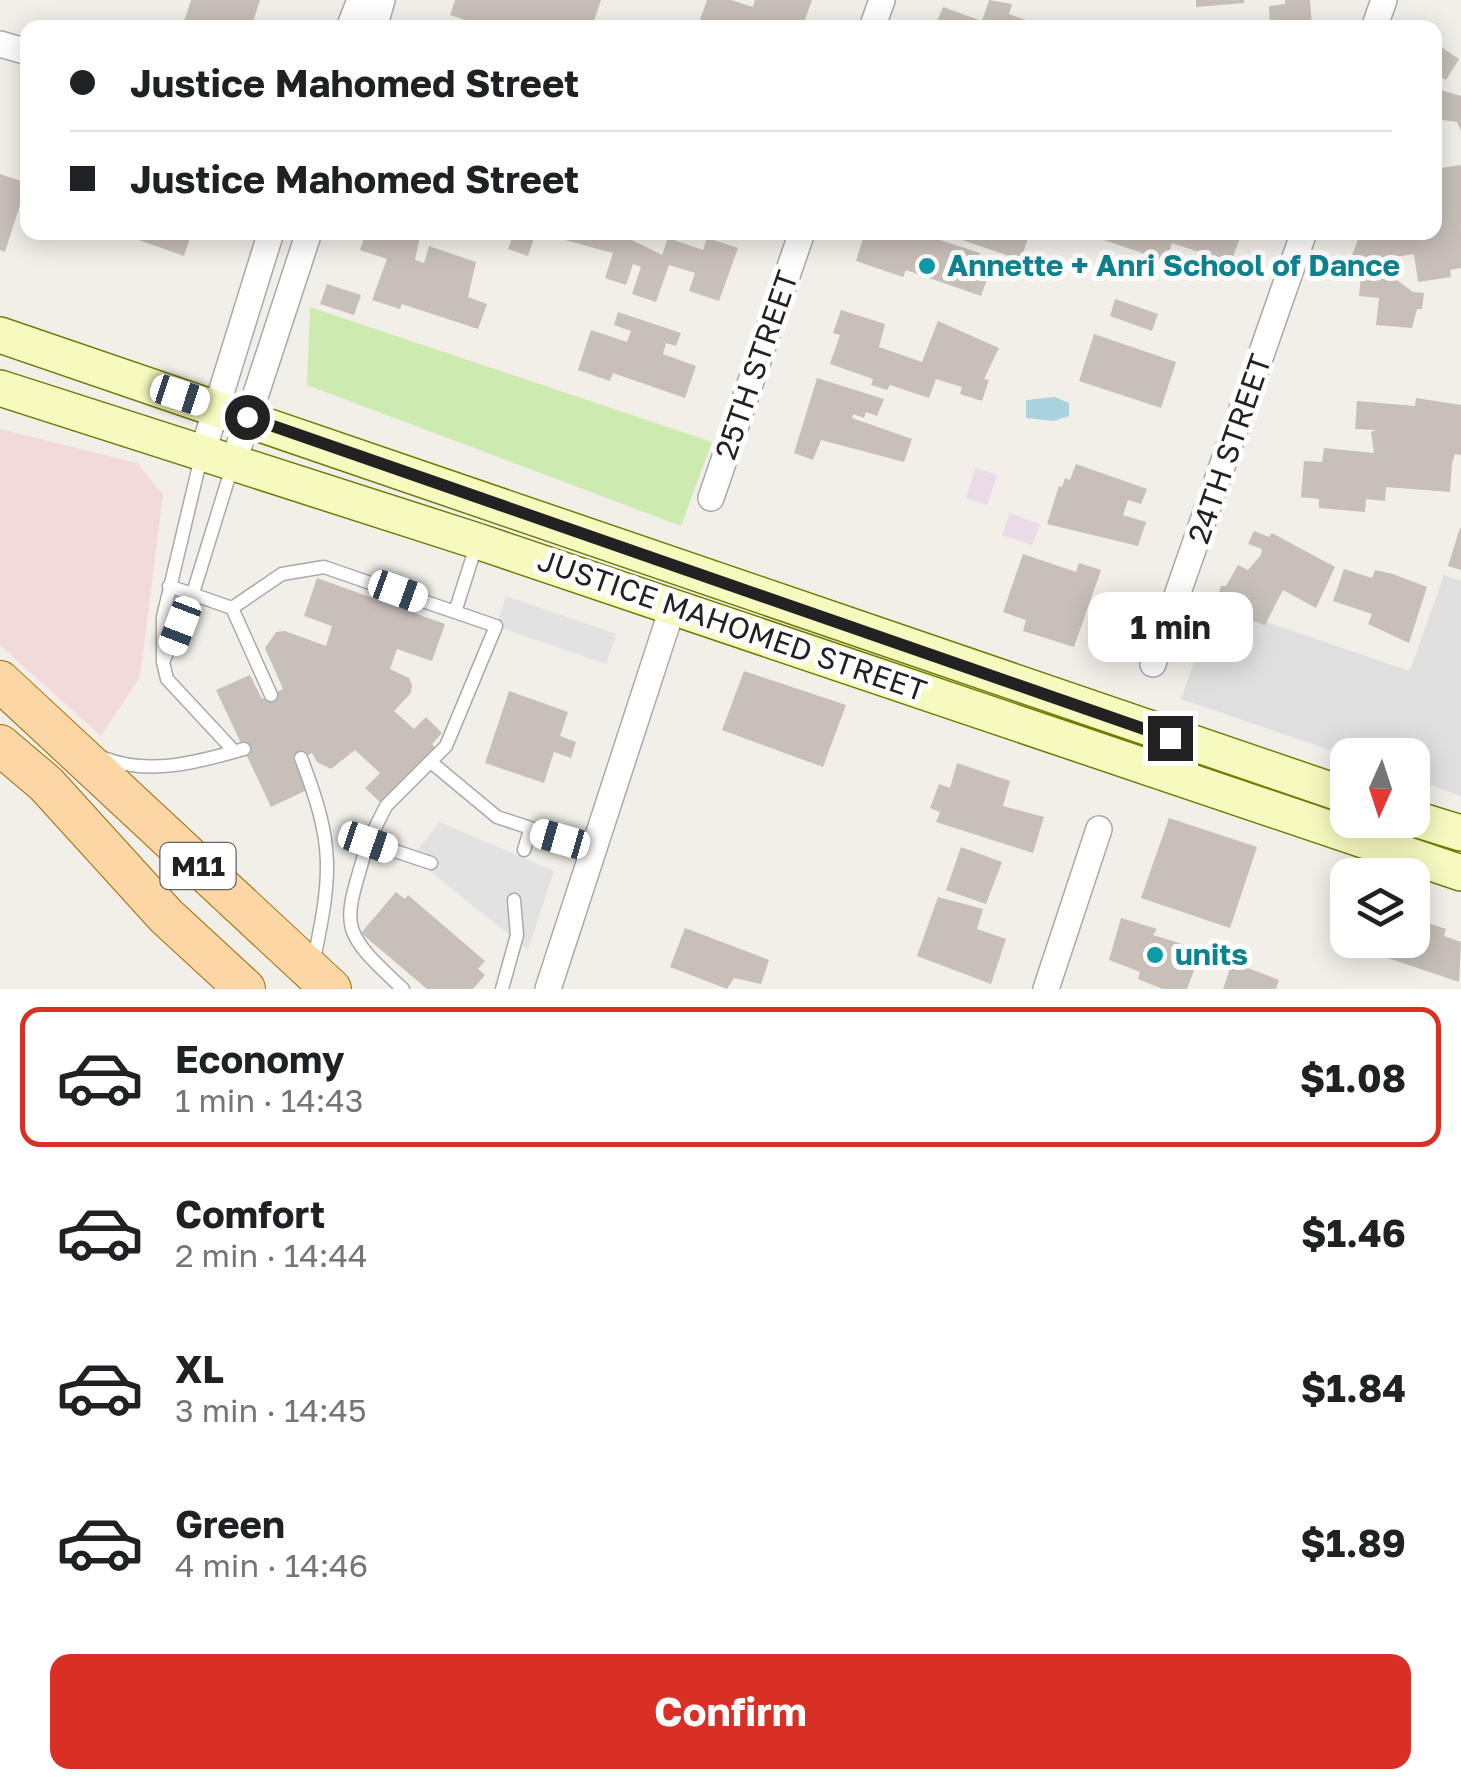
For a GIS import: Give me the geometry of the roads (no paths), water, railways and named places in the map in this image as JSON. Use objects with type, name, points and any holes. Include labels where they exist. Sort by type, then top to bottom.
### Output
[{"type":"main road","name":"JUSTICE MAHOMED STREET","points":[[0,335],[1330,790]]},
{"type":"main road","name":"JUSTICE MAHOMED STREET","points":[[0,388],[477,540],[1461,873]]},
{"type":"main road","name":"M11","points":[[0,681],[321,980]]},
{"type":"main road","name":"M11","points":[[0,745],[46,784],[166,916],[245,989]]},
{"type":"main road","points":[[1430,824],[1461,834]]},
{"type":"street","points":[[219,456],[269,240]]},
{"type":"street","points":[[232,412],[306,240]]},
{"type":"street","name":"25TH STREET","points":[[711,498],[799,240]]},
{"type":"street","name":"24TH STREET","points":[[1153,664],[1301,240]]},
{"type":"street","points":[[548,989],[673,606]]},
{"type":"street","points":[[1046,989],[1100,829]]},
{"type":"lane","points":[[65,742],[114,762],[146,766],[174,766],[239,750],[167,679],[164,662],[163,616],[169,586],[219,456]]},
{"type":"lane","points":[[164,662],[192,593],[219,456]]},
{"type":"lane","points":[[455,612],[477,540]]},
{"type":"lane","points":[[232,608],[282,574],[324,567],[496,626],[454,728],[432,763],[386,806],[368,842],[351,902],[351,931],[362,951],[403,989]]},
{"type":"lane","points":[[169,586],[232,608],[272,695]]},
{"type":"lane","points":[[301,758],[330,850],[321,980]]},
{"type":"lane","points":[[432,763],[472,800],[530,830],[591,848]]},
{"type":"lane","points":[[524,850],[530,830]]},
{"type":"lane","points":[[368,842],[430,863]]},
{"type":"lane","points":[[502,989],[517,934],[514,900]]},
{"type":"water","points":[[1055,397],[1069,403],[1069,416],[1054,421],[1026,418],[1026,400]]},
{"type":"place","name":"Annette + Anri School of Dance","points":[[927,266]]},
{"type":"place","name":"units","points":[[1155,955]]}]
